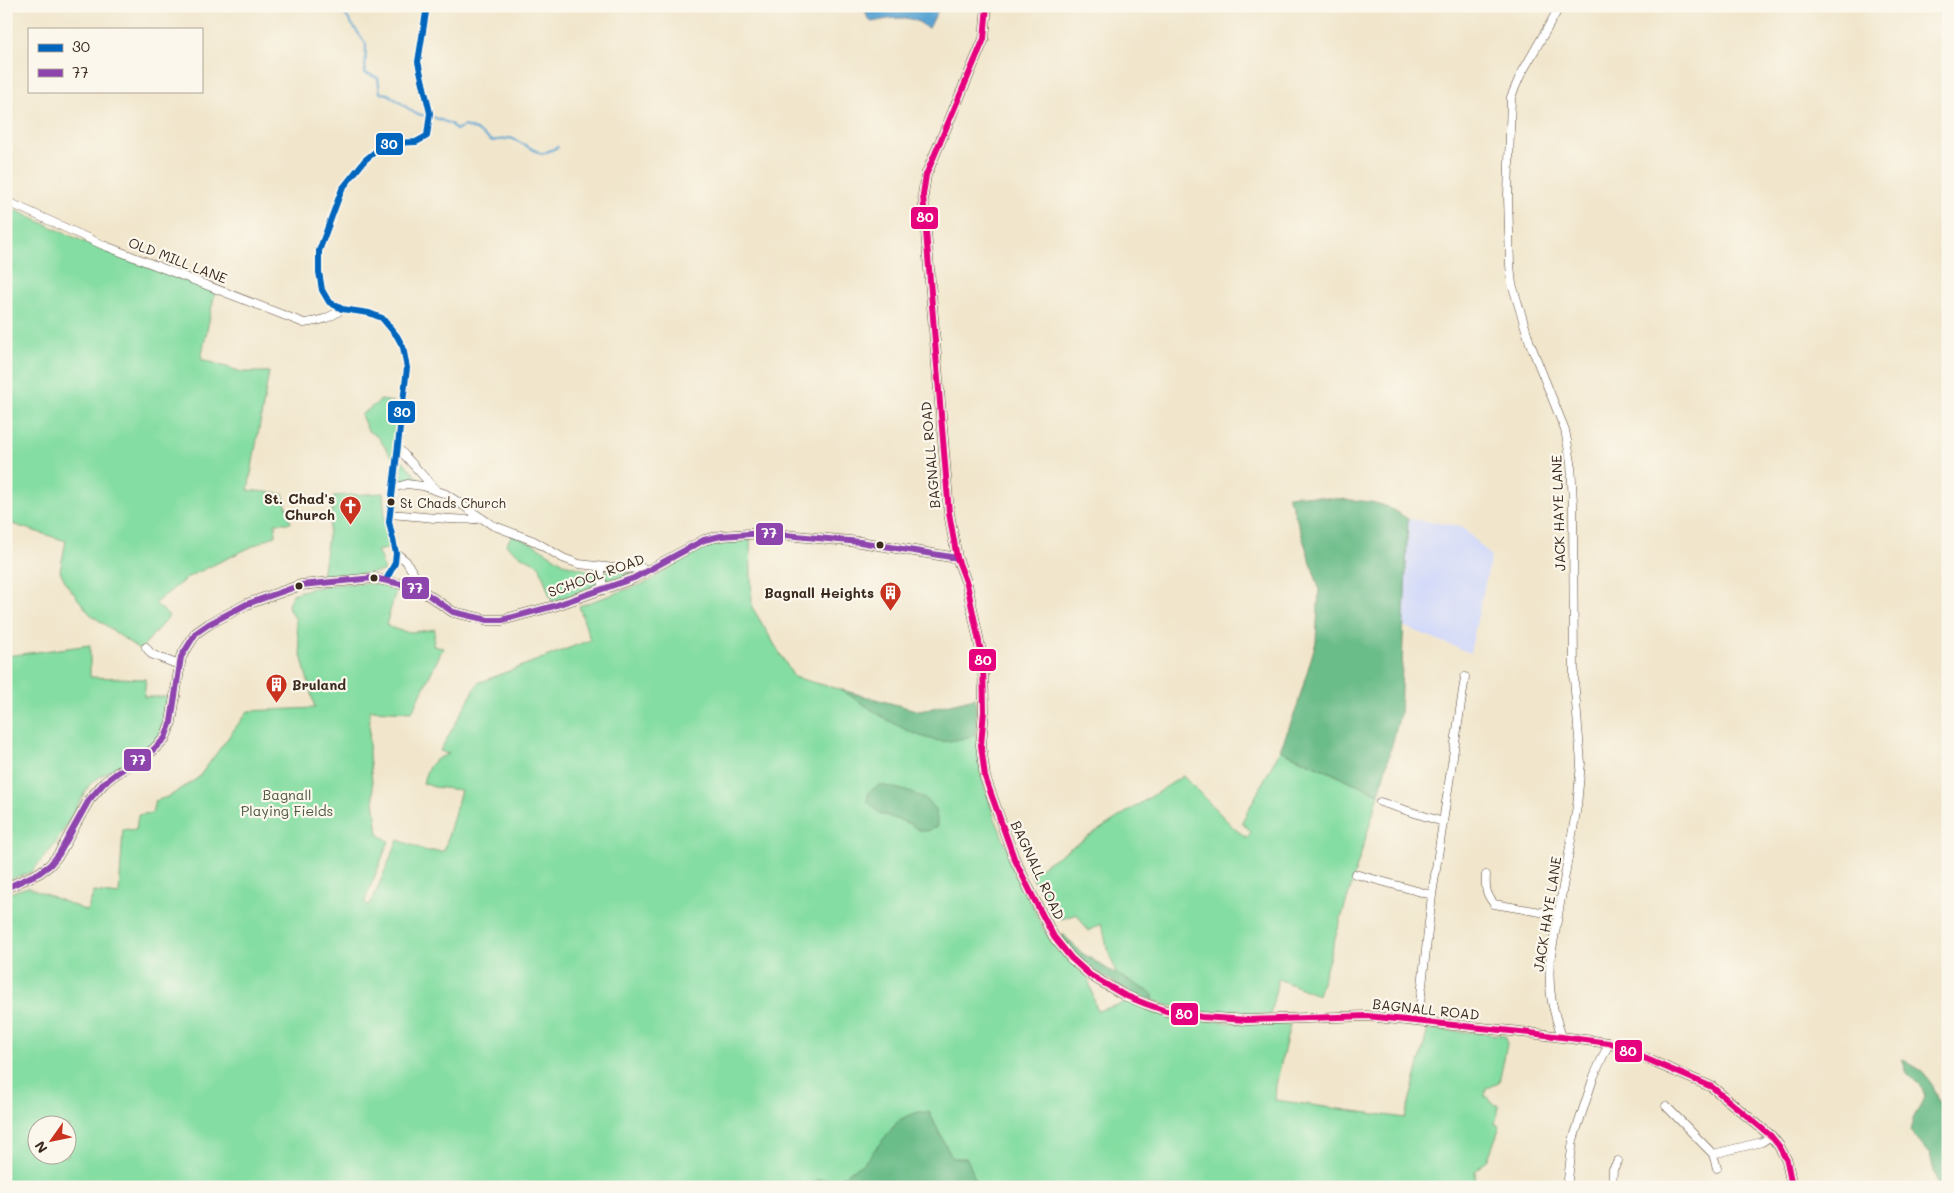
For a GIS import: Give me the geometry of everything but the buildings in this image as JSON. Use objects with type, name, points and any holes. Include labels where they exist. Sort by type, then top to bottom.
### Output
[{"type":"street","points":[[342,309],[329,302],[322,290],[318,251],[342,189],[365,160],[381,147],[391,143],[416,142],[426,136],[430,116],[418,62],[427,6]]},
{"type":"street","name":"BAGNALL ROAD","points":[[987,6],[984,39],[926,175],[923,195],[949,513],[957,558],[968,584],[983,661],[984,711],[981,745],[985,777],[1014,858],[1054,937],[1071,958],[1090,975],[1124,995],[1166,1010],[1202,1017],[1247,1020],[1323,1019],[1350,1016],[1610,1043],[1712,1087],[1771,1136],[1787,1161],[1792,1187]]},
{"type":"street","name":"JACK HAYE LANE","points":[[1560,6],[1520,76],[1511,97],[1508,196],[1512,284],[1530,343],[1565,430],[1570,462],[1573,504],[1574,679],[1581,763],[1577,806],[1552,945],[1549,986],[1553,1010],[1562,1037]]},
{"type":"street","name":"OLD MILL LANE","points":[[6,201],[104,245],[304,323],[322,321],[342,309]]},
{"type":"street","name":"SCHOOL ROAD","points":[[342,309],[369,313],[382,318],[397,336],[403,347],[407,368],[390,514],[391,532],[396,552],[406,561],[424,592]]},
{"type":"street","points":[[398,448],[436,490]]},
{"type":"street","points":[[393,488],[407,484],[436,490],[456,498],[492,525],[534,541],[563,558],[579,564],[599,567],[643,568],[649,572]]},
{"type":"street","points":[[390,514],[478,520],[482,518]]},
{"type":"street","name":"SCHOOL ROAD","points":[[6,888],[40,873],[50,865],[59,854],[89,800],[104,783],[117,772],[153,750],[164,738],[171,722],[179,665],[185,648],[196,633],[247,604],[301,585],[374,578],[386,580],[410,586],[424,592],[453,612],[488,620],[518,617],[604,590],[649,572],[704,540],[721,536],[756,534],[860,542],[957,558]]},
{"type":"street","points":[[386,580],[395,563],[396,552]]},
{"type":"street","points":[[599,567],[604,590]]},
{"type":"street","points":[[146,648],[152,654],[179,665]]},
{"type":"street","points":[[1418,1022],[1432,895],[1465,677]]},
{"type":"street","points":[[1380,802],[1443,822]]},
{"type":"street","points":[[1355,874],[1432,895]]},
{"type":"street","points":[[1486,874],[1485,888],[1494,904],[1558,915]]},
{"type":"street","points":[[1567,1187],[1575,1134],[1594,1076],[1610,1043]]},
{"type":"street","points":[[1666,1106],[1713,1154],[1717,1168]]},
{"type":"street","points":[[1713,1154],[1762,1142],[1771,1136]]},
{"type":"street","points":[[1612,1187],[1613,1169],[1618,1161]]},
{"type":"shaded area","points":[[1408,519],[1461,526],[1491,556],[1470,653],[1403,626]]},
{"type":"green space","points":[[6,206],[91,245],[215,292],[201,359],[242,372],[269,372],[248,490],[283,494],[291,523],[275,523],[276,535],[188,577],[155,603],[169,616],[140,650],[90,614],[67,585],[60,571],[66,541],[6,522]]},
{"type":"green space","points":[[381,400],[393,402],[393,417],[396,418],[394,454],[391,456],[378,437],[368,431],[361,415]]},
{"type":"green space","points":[[400,459],[403,461],[420,481],[397,482]]},
{"type":"green space","points":[[383,493],[386,529],[391,548],[377,551],[384,571],[344,577],[322,577],[334,496]]},
{"type":"green space","points":[[1299,495],[1371,502],[1386,506],[1408,519],[1400,714],[1379,794],[1280,750],[1296,710],[1316,642],[1319,588],[1292,505],[1287,496]]},
{"type":"green space","points":[[512,535],[533,544],[567,565],[595,572],[599,586],[552,602],[539,565],[516,553],[506,545]]},
{"type":"green space","name":"Bagnall Playing Fields","points":[[734,539],[750,540],[752,607],[794,677],[973,726],[979,750],[981,776],[994,816],[1018,875],[1043,928],[1052,942],[1063,955],[1088,977],[1097,1011],[1132,1001],[1228,1023],[1290,1024],[1276,1085],[1275,1100],[1405,1118],[1428,1029],[1503,1035],[1506,1037],[1507,1044],[1499,1083],[1486,1088],[1485,1097],[1489,1097],[1492,1103],[1499,1106],[1495,1124],[1500,1126],[1488,1159],[1475,1171],[1476,1187],[963,1187],[929,1112],[906,1117],[898,1123],[872,1155],[850,1173],[841,1178],[817,1181],[808,1187],[6,1187],[6,894],[28,887],[87,911],[94,892],[119,895],[123,829],[136,830],[138,815],[152,813],[155,801],[170,796],[198,778],[248,711],[315,708],[301,655],[295,618],[289,610],[288,604],[293,594],[318,587],[358,583],[397,587],[386,625],[399,630],[416,632],[435,629],[433,646],[443,648],[412,712],[370,710],[369,755],[378,834],[389,841],[367,895],[365,902],[368,905],[373,899],[398,840],[427,851],[444,851],[461,790],[434,787],[423,783],[431,764],[449,754],[440,751],[478,683],[590,640],[579,606],[648,582],[701,547]]},
{"type":"green space","points":[[604,572],[630,572],[633,575],[607,584]]},
{"type":"green space","points":[[90,645],[90,677],[146,679],[144,697],[170,697],[164,731],[158,741],[149,749],[90,784],[54,846],[31,872],[6,881],[6,656]]},
{"type":"green space","points":[[841,690],[920,711],[975,698],[977,725],[975,735],[958,740],[940,741],[915,734]]},
{"type":"green space","points":[[1280,750],[1379,794],[1318,995],[1278,979],[1270,1016],[1232,1016],[1199,1013],[1153,1000],[1153,995],[1116,974],[1100,924],[1088,931],[1077,914],[1061,919],[1039,890],[1030,874],[1183,776],[1235,829],[1247,838],[1251,832],[1242,822]]},
{"type":"green space","points":[[879,785],[912,793],[928,801],[936,814],[937,826],[928,831],[919,830],[910,824],[879,813],[867,801],[869,792]]},
{"type":"green space","points":[[1063,934],[1082,953],[1150,992],[1153,995],[1153,1000],[1138,997],[1084,964],[1062,942]]},
{"type":"green space","points":[[1902,1059],[1922,1071],[1933,1086],[1948,1119],[1948,1187],[1938,1187],[1930,1155],[1910,1131],[1913,1119],[1925,1096],[1922,1088],[1907,1073]]},
{"type":"green space","points":[[918,1112],[929,1112],[952,1158],[967,1158],[978,1187],[808,1187],[816,1180],[840,1178],[864,1163],[899,1120]]},
{"type":"water","points":[[864,6],[940,6],[929,28],[907,18],[872,22],[868,19]]},
{"type":"waterway","points":[[339,6],[366,44],[365,73],[378,78],[380,93],[388,94],[416,114],[428,116]]},
{"type":"waterway","points":[[1938,6],[1943,34],[1948,43]]},
{"type":"waterway","points":[[433,117],[451,124],[456,130],[464,126],[476,130],[492,141],[511,138],[542,154],[558,147]]},
{"type":"transit line","name":"30","points":[[386,580],[395,563],[396,553],[389,522],[407,368],[403,347],[397,336],[382,318],[369,313],[342,309],[329,302],[322,290],[319,272],[319,251],[342,189],[365,160],[381,147],[391,143],[416,142],[427,136],[430,113],[418,62],[427,6]]},
{"type":"transit line","name":"80","points":[[987,6],[984,39],[926,175],[923,195],[949,513],[957,558],[967,584],[983,661],[984,711],[981,745],[985,777],[1014,858],[1054,937],[1071,958],[1090,975],[1124,995],[1166,1011],[1202,1017],[1247,1020],[1367,1016],[1609,1043],[1712,1087],[1771,1136],[1787,1161],[1792,1187]]},
{"type":"transit line","name":"77","points":[[6,888],[39,873],[50,865],[59,854],[89,800],[104,783],[153,750],[165,738],[171,722],[181,657],[196,633],[247,604],[301,585],[374,578],[410,586],[424,592],[453,612],[488,620],[502,620],[554,606],[634,578],[704,540],[721,536],[764,533],[860,542],[957,558]]},
{"type":"place","name":"St Chads Church","points":[[391,502]]},
{"type":"place","name":"St. Chad's Church","points":[[351,525]]},
{"type":"place","name":"Bagnall Heights","points":[[890,611]]},
{"type":"place","name":"Bruland","points":[[276,703]]}]
